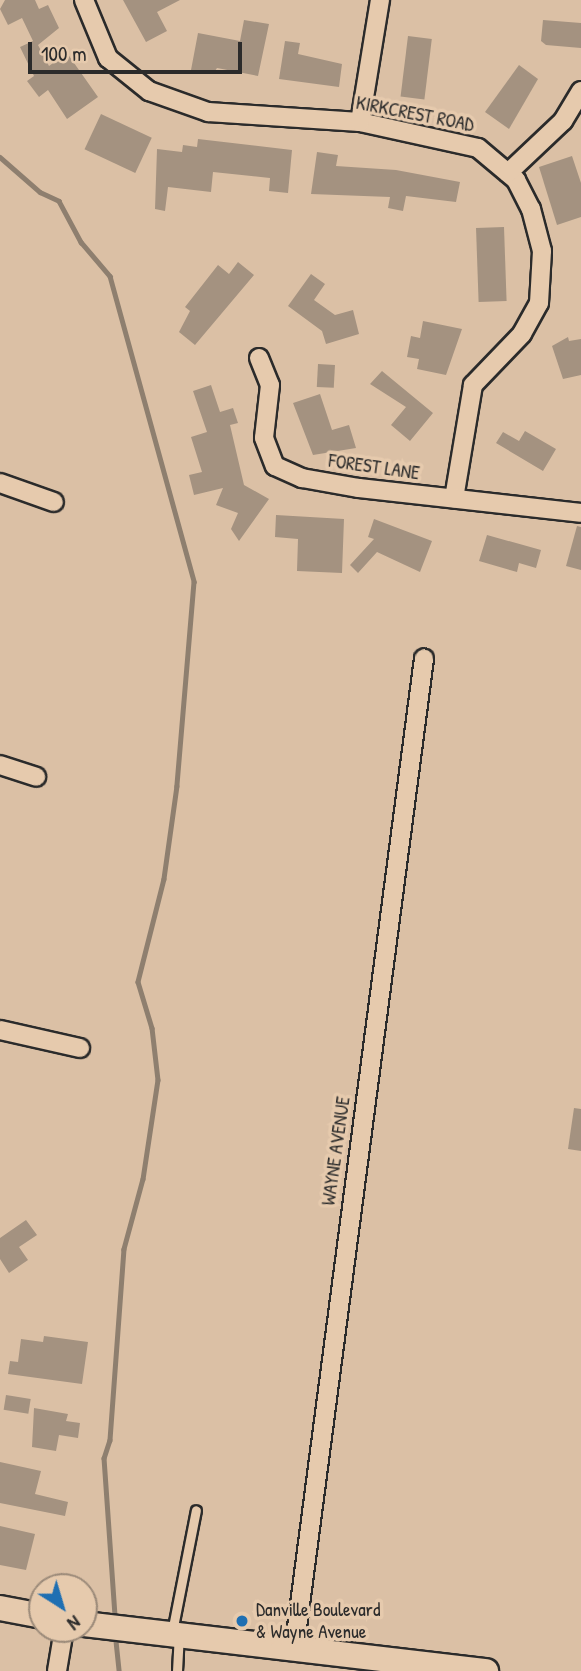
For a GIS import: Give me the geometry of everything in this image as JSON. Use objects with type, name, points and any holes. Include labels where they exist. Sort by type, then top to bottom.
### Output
[{"type":"main road","points":[[0,1608],[28,1613]]},
{"type":"main road","points":[[98,1626],[294,1650],[356,1663],[486,1671]]},
{"type":"street","name":"KIRKCREST ROAD","points":[[84,0],[108,58],[149,90],[208,112],[360,122],[478,148],[508,173],[531,209],[542,251],[539,303],[522,334],[473,386],[454,498]]},
{"type":"street","points":[[360,122],[380,0]]},
{"type":"street","points":[[508,173],[563,121],[581,91]]},
{"type":"street","name":"FOREST LANE","points":[[259,358],[270,385],[264,438],[275,466],[302,478],[359,488],[581,513]]},
{"type":"street","points":[[0,483],[54,502]]},
{"type":"street","name":"WAYNE AVENUE","points":[[294,1650],[424,658]]},
{"type":"street","points":[[0,765],[36,777]]},
{"type":"street","points":[[0,1030],[80,1048]]},
{"type":"street","points":[[57,1671],[62,1643]]},
{"type":"lane","points":[[177,1671],[176,1635],[196,1510]]},
{"type":"building","points":[[5,0],[35,0],[39,9],[48,5],[59,28],[38,45],[49,66],[67,53],[98,97],[67,119],[48,90],[39,97],[27,81],[34,76],[20,47],[33,41],[22,18],[8,25],[0,9]]},
{"type":"building","points":[[123,0],[180,0],[157,12],[167,31],[146,42]]},
{"type":"building","points":[[244,20],[269,24],[258,76],[217,68],[213,74],[191,70],[198,33],[240,41]]},
{"type":"building","points":[[543,20],[581,23],[581,48],[546,45],[541,41]]},
{"type":"building","points":[[408,36],[432,39],[424,99],[401,97]]},
{"type":"building","points":[[285,41],[300,43],[298,54],[342,64],[339,87],[279,79]]},
{"type":"building","points":[[519,65],[538,79],[509,129],[485,112]]},
{"type":"building","points":[[101,114],[152,138],[135,173],[85,149]]},
{"type":"building","points":[[198,139],[292,150],[288,193],[269,191],[270,178],[213,172],[211,192],[168,187],[165,211],[155,209],[157,149],[182,152],[183,145],[197,147]]},
{"type":"building","points":[[317,152],[338,155],[336,166],[396,170],[460,182],[456,202],[406,196],[403,211],[388,208],[390,197],[311,194]]},
{"type":"building","points":[[572,156],[581,183],[581,217],[557,225],[539,167]]},
{"type":"building","points":[[504,227],[507,301],[479,302],[476,228]]},
{"type":"building","points":[[238,262],[254,275],[195,345],[179,332],[190,311],[185,307],[218,265],[229,274]]},
{"type":"building","points":[[311,274],[325,284],[314,300],[335,315],[353,310],[359,334],[326,344],[322,331],[288,306]]},
{"type":"building","points":[[423,321],[462,329],[446,375],[417,369],[419,359],[407,357],[411,336],[420,338]]},
{"type":"building","points":[[568,337],[569,341],[581,339],[581,375],[563,379],[552,346]]},
{"type":"building","points":[[318,364],[335,365],[334,388],[317,387]]},
{"type":"building","points":[[382,371],[433,413],[410,441],[391,425],[406,407],[370,384]]},
{"type":"building","points":[[211,385],[220,412],[233,408],[238,423],[230,425],[244,485],[269,499],[239,541],[231,529],[238,513],[216,505],[223,488],[194,495],[189,475],[202,472],[191,437],[207,432],[193,391]]},
{"type":"building","points":[[320,394],[332,430],[349,425],[356,448],[313,455],[293,403]]},
{"type":"building","points":[[525,431],[556,449],[543,471],[496,443],[503,432],[519,441]]},
{"type":"building","points":[[276,515],[344,519],[342,573],[297,571],[298,539],[275,537]]},
{"type":"building","points":[[374,519],[432,541],[420,572],[377,552],[358,573],[350,565],[374,539],[368,537]]},
{"type":"building","points":[[577,526],[581,527],[581,570],[566,566]]},
{"type":"building","points":[[487,535],[541,550],[536,568],[519,563],[517,572],[479,561]]},
{"type":"building","points":[[574,1108],[581,1109],[581,1151],[568,1149]]},
{"type":"building","points":[[26,1220],[37,1235],[19,1247],[28,1260],[9,1273],[0,1259],[0,1238]]},
{"type":"building","points":[[44,1336],[88,1342],[82,1384],[8,1374],[10,1361],[18,1362],[21,1339],[43,1342]]},
{"type":"building","points":[[6,1395],[31,1399],[28,1414],[4,1410]]},
{"type":"building","points":[[34,1408],[68,1414],[66,1421],[80,1423],[78,1438],[59,1435],[56,1451],[32,1447]]},
{"type":"building","points":[[0,1462],[41,1471],[35,1494],[68,1502],[65,1516],[0,1503]]},
{"type":"building","points":[[0,1526],[35,1534],[26,1570],[0,1565]]},
{"type":"waterway","points":[[0,157],[40,192],[59,201],[81,242],[110,276],[194,582],[177,786],[164,879],[138,982],[152,1028],[158,1080],[143,1179],[124,1249],[110,1440],[104,1458],[115,1615]]},
{"type":"waterway","points":[[116,1641],[119,1671]]},
{"type":"place","name":"Danville Boulevard & Wayne Avenue","points":[[242,1621]]}]
